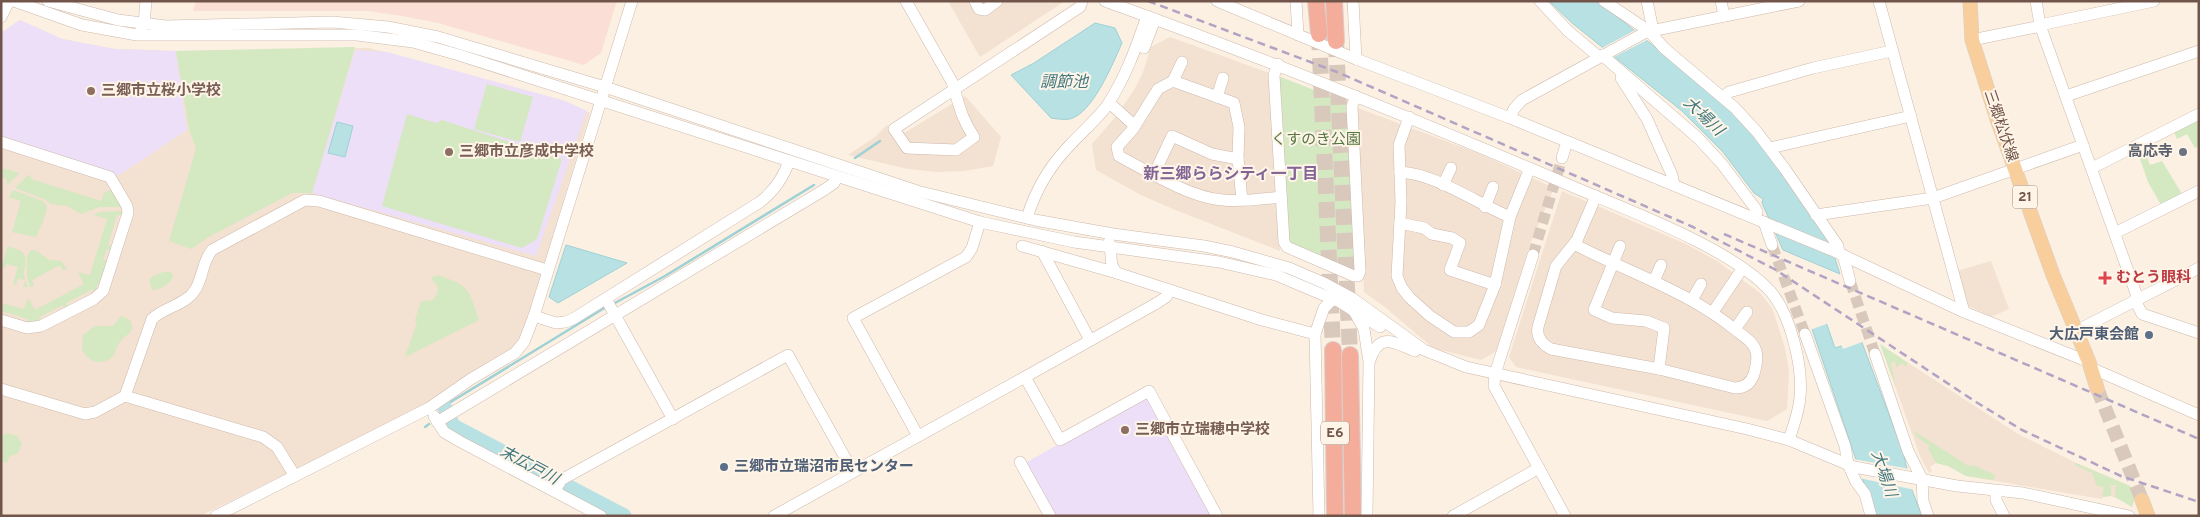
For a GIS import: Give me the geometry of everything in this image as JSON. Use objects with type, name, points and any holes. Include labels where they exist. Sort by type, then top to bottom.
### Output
[{"type":"highway","points":[[1316,1],[1319,34]]},
{"type":"highway","points":[[1334,1],[1336,41]]},
{"type":"highway","name":"E6","points":[[1333,350],[1335,516]]},
{"type":"highway","name":"E6","points":[[1350,355],[1353,516]]},
{"type":"main road","name":"三郷松伏線","points":[[1970,1],[1972,40],[2014,169],[2053,275],[2098,388]]},
{"type":"main road","points":[[2142,500],[2148,516]]},
{"type":"street","points":[[1,17],[8,1]]},
{"type":"street","points":[[14,1],[82,25],[137,35],[330,34],[388,38],[437,48],[980,222],[1074,242],[1246,267],[1276,275],[1337,295],[1353,309],[1415,351]]},
{"type":"street","points":[[48,1],[71,9],[140,23],[190,27],[332,22],[388,27],[438,37],[605,87],[917,191],[1031,219],[1113,234],[1183,242],[1233,252],[1289,268],[1375,314],[1424,350],[1466,367],[1748,429],[1789,440],[1851,465],[1918,479],[1996,491],[2023,493],[2076,511],[2129,516]]},
{"type":"street","points":[[139,1],[140,23]]},
{"type":"street","points":[[137,35],[146,1]]},
{"type":"street","points":[[216,516],[430,408],[471,380],[515,354],[524,342],[534,316],[632,1]]},
{"type":"street","points":[[906,1],[954,89],[963,121],[974,137],[956,150],[907,148],[894,129],[954,89],[1080,7],[1082,1]]},
{"type":"street","points":[[975,1],[979,9],[985,10],[998,1]]},
{"type":"street","points":[[1105,1],[1278,64],[1409,117],[1596,196],[1697,242],[1742,269],[1762,284],[1777,301],[1783,312],[1794,346],[1800,377],[1800,398],[1789,440]]},
{"type":"street","points":[[1217,1],[1356,59],[1510,118],[1839,253],[1964,312],[2090,365],[2199,415]]},
{"type":"street","points":[[1296,1],[1298,35]]},
{"type":"street","points":[[1353,1],[1356,59]]},
{"type":"street","points":[[1540,1],[1568,31],[1602,56],[1692,133],[1716,157],[1755,208],[1772,245]]},
{"type":"street","points":[[1604,1],[1648,32],[1664,48],[1723,97],[1758,132],[1838,246],[1850,281]]},
{"type":"street","points":[[1647,1],[1648,32]]},
{"type":"street","points":[[1721,1],[1724,16]]},
{"type":"street","points":[[1510,118],[1514,108],[1522,100],[1648,32],[1799,1]]},
{"type":"street","points":[[1879,1],[1964,312]]},
{"type":"street","points":[[2036,1],[2040,25],[2142,314],[2199,333]]},
{"type":"street","points":[[1972,40],[2154,1]]},
{"type":"street","points":[[1031,219],[1032,199],[1048,171],[1104,108],[1118,87],[1151,18]]},
{"type":"street","points":[[1031,219],[1054,176],[1114,107],[1136,68],[1151,18]]},
{"type":"street","points":[[1723,97],[1729,92],[1786,75],[1892,51]]},
{"type":"street","points":[[2066,96],[2199,51]]},
{"type":"street","points":[[1182,62],[1173,82],[1158,89],[1135,126],[1117,147],[1119,156],[1210,199],[1242,200],[1281,197]]},
{"type":"street","points":[[1278,64],[1274,75],[1284,242],[1288,247],[1354,276],[1358,276],[1360,271],[1352,106],[1356,96]]},
{"type":"street","points":[[1615,68],[1648,119],[1672,175],[1674,185]]},
{"type":"street","points":[[1216,97],[1223,78]]},
{"type":"street","points":[[1173,82],[1234,103],[1238,127],[1238,159],[1242,200]]},
{"type":"street","points":[[1114,107],[1135,126]]},
{"type":"street","points":[[2092,168],[2199,114]]},
{"type":"street","points":[[1770,148],[1911,116]]},
{"type":"street","points":[[1409,117],[1399,145],[1400,223],[1397,276],[1405,293],[1430,316],[1454,332],[1469,332],[1479,325],[1495,285],[1510,217],[1530,168]]},
{"type":"street","points":[[1154,174],[1172,136],[1212,154],[1238,159]]},
{"type":"street","points":[[1,142],[110,177],[125,200],[128,213],[106,284],[99,295],[33,329],[1,320]]},
{"type":"street","points":[[1562,158],[1567,142]]},
{"type":"street","points":[[1816,215],[1933,198],[2083,145]]},
{"type":"street","points":[[534,316],[556,323],[565,322],[608,301],[721,232],[772,193],[789,161]]},
{"type":"street","points":[[1443,185],[1451,168]]},
{"type":"street","points":[[1400,172],[1443,185],[1485,207],[1510,217]]},
{"type":"street","points":[[437,422],[824,190],[834,183],[837,177]]},
{"type":"street","points":[[1485,207],[1493,188]]},
{"type":"street","points":[[2114,233],[2199,190]]},
{"type":"street","points":[[1574,244],[1692,300],[1713,312],[1734,328],[1751,343],[1756,352],[1753,377],[1750,383],[1740,388],[1659,369],[1551,349],[1542,342],[1538,327],[1556,266],[1581,232],[1596,196]]},
{"type":"street","points":[[1,388],[85,414],[95,412],[125,396],[152,319],[191,295],[196,289],[206,260],[212,250],[299,202],[319,201],[547,270]]},
{"type":"street","points":[[918,436],[853,318],[966,257],[972,248],[980,222]]},
{"type":"street","points":[[1400,223],[1424,228],[1432,234],[1452,238],[1460,243],[1450,270],[1495,285]]},
{"type":"street","points":[[1058,224],[1075,233],[1106,240],[1111,248],[1111,264],[1117,273]]},
{"type":"street","points":[[721,232],[729,247]]},
{"type":"street","points":[[1022,246],[1117,273],[1262,320],[1315,334]]},
{"type":"street","points":[[1620,246],[1594,310],[1612,318],[1646,321],[1664,328],[1659,369]]},
{"type":"street","points":[[1042,251],[1090,340]]},
{"type":"street","points":[[1533,255],[1495,374],[1494,386],[1565,516]]},
{"type":"street","points":[[673,261],[682,276]]},
{"type":"street","points":[[1654,282],[1661,265]]},
{"type":"street","points":[[2076,330],[2199,268]]},
{"type":"street","points":[[1713,312],[1742,269]]},
{"type":"street","points":[[1692,300],[1701,284]]},
{"type":"street","points":[[774,516],[1166,297],[1170,290]]},
{"type":"street","points":[[1319,516],[1315,334],[1324,308],[1337,295]]},
{"type":"street","points":[[608,301],[673,419]]},
{"type":"street","points":[[1353,309],[1364,329],[1369,362],[1367,516]]},
{"type":"street","points":[[1734,328],[1747,312]]},
{"type":"street","points":[[1805,334],[1856,482],[1865,494],[1871,516]]},
{"type":"street","points":[[1369,362],[1373,350],[1384,342],[1396,342],[1441,364],[1452,367],[1466,367]]},
{"type":"street","points":[[1875,354],[1918,479],[1928,516]]},
{"type":"street","points":[[558,486],[788,355],[853,472]]},
{"type":"street","points":[[1025,377],[1060,440],[1148,392],[1217,516]]},
{"type":"street","points":[[125,396],[263,437],[277,447],[295,476]]},
{"type":"street","points":[[430,408],[444,432],[459,441],[558,486],[601,516]]},
{"type":"street","points":[[1020,462],[1050,516]]},
{"type":"street","points":[[1453,516],[1539,468]]},
{"type":"street","points":[[1996,491],[1996,500],[2004,516]]},
{"type":"shaded area","points":[[196,1],[617,1],[601,53],[584,65],[438,23],[402,16],[368,11],[193,11]]},
{"type":"shaded area","points":[[948,1],[1065,1],[980,57]]},
{"type":"shaded area","points":[[20,20],[62,39],[115,49],[176,51],[369,48],[565,101],[590,113],[522,336],[516,346],[418,409],[200,516],[1,516],[1,33]]},
{"type":"shaded area","name":"三郷市立桜小学校","points":[[20,20],[62,39],[115,49],[176,51],[187,130],[118,176],[110,171],[1,138],[1,33]]},
{"type":"shaded area","points":[[1170,37],[1269,73],[1280,251],[1141,195],[1096,170],[1092,144],[1117,115],[1134,90],[1143,72],[1151,47]]},
{"type":"shaded area","name":"三郷市立彦成中学校","points":[[355,50],[387,52],[565,101],[587,111],[536,256],[312,193]]},
{"type":"shaded area","points":[[965,96],[1001,137],[993,166],[964,171],[936,172],[908,169],[848,155],[875,137],[887,125],[896,138]]},
{"type":"shaded area","points":[[1355,107],[1480,154],[1554,188],[1530,244],[1497,351],[1481,360],[1433,348],[1364,292],[1361,185]]},
{"type":"shaded area","points":[[1562,191],[1686,244],[1717,261],[1760,293],[1772,308],[1785,348],[1789,372],[1787,409],[1767,421],[1516,367],[1509,357]]},
{"type":"shaded area","points":[[1991,261],[2009,309],[1991,317],[1967,305],[1957,271]]},
{"type":"shaded area","points":[[1899,357],[2018,434],[2076,463],[2130,486],[2135,497],[2132,507],[2111,496],[2103,497],[2102,499],[1966,476],[1948,466],[1936,463],[1930,467],[1932,471],[1929,473],[1920,456],[1887,363]]},
{"type":"shaded area","name":"三郷市立瑞穂中学校","points":[[1143,397],[1148,398],[1213,516],[1054,516],[1026,466],[1027,462]]},
{"type":"green space","points":[[355,47],[312,193],[292,193],[207,238],[191,249],[169,241],[196,149],[189,129],[176,51]]},
{"type":"green space","name":"くすのき公園","points":[[1281,77],[1347,103],[1356,270],[1353,272],[1290,244],[1288,240],[1278,79]]},
{"type":"green space","points":[[487,84],[533,97],[520,142],[474,129]]},
{"type":"green space","points":[[407,114],[436,123],[442,120],[562,159],[537,239],[522,248],[382,206]]},
{"type":"green space","points":[[2199,119],[2199,146],[2195,148],[2187,134],[2177,139],[2174,132]]},
{"type":"green space","points":[[2143,146],[2150,165],[2162,161],[2182,194],[2161,205],[2148,182],[2137,150]]},
{"type":"green space","points":[[1,168],[20,173],[7,185],[7,179],[1,177]]},
{"type":"green space","points":[[28,175],[31,176],[31,179],[101,201],[104,193],[111,190],[121,207],[99,207],[81,214],[67,206],[51,204],[44,199],[15,188]]},
{"type":"green space","points":[[13,190],[46,204],[45,216],[36,237],[12,232],[21,201],[9,197]]},
{"type":"green space","points":[[124,211],[123,216],[117,215],[108,245],[114,247],[112,251],[107,249],[103,259],[108,262],[101,283],[96,286],[98,290],[95,293],[93,289],[66,303],[68,308],[65,309],[63,305],[39,317],[41,322],[26,324],[28,319],[1,312],[1,303],[24,309],[28,298],[35,310],[84,284],[78,272],[90,275],[107,219],[94,215],[100,212]]},
{"type":"green space","points":[[8,246],[24,254],[24,275],[28,287],[23,287],[25,280],[18,278],[16,285],[13,284],[18,267],[7,264],[5,268],[1,267]]},
{"type":"green space","points":[[31,250],[37,251],[49,260],[61,261],[67,269],[63,270],[60,265],[32,280],[34,286],[30,287],[27,273],[27,257]]},
{"type":"green space","points":[[164,272],[171,272],[173,277],[164,286],[152,290],[149,280],[153,276]]},
{"type":"green space","points":[[438,275],[463,286],[467,290],[479,320],[405,357],[417,322],[415,320],[421,301],[433,300],[437,294],[438,287],[431,278]]},
{"type":"green space","points":[[121,316],[130,320],[132,328],[130,333],[122,339],[113,356],[109,359],[100,362],[91,360],[82,349],[83,335],[95,326],[113,326]]},
{"type":"green space","points":[[1880,344],[1908,363],[1906,366],[1901,363],[1897,368],[1894,361],[1891,363],[1896,388]]},
{"type":"green space","points":[[1914,431],[1967,465],[1976,466],[1995,475],[1994,480],[1966,476],[1948,466],[1936,463],[1928,448],[1930,446],[1917,437]]},
{"type":"green space","points":[[8,433],[17,436],[22,444],[18,453],[9,457],[7,463],[1,461],[1,436]]},
{"type":"green space","points":[[2076,463],[2130,486],[2135,497],[2132,507],[2115,497],[2116,485],[2111,485],[2111,496],[2102,497],[2104,487],[2097,486],[2092,473],[2075,465]]},
{"type":"water","name":"大場川","points":[[1549,1],[1598,1],[1730,108],[1764,148],[1830,243],[1840,274],[1783,250],[1762,203],[1763,199],[1754,193],[1723,152],[1682,111],[1572,23]]},
{"type":"water","name":"調節池","points":[[1095,23],[1115,28],[1122,43],[1101,86],[1087,107],[1070,119],[1051,118],[1011,75],[1034,63]]},
{"type":"water","points":[[337,122],[353,126],[345,157],[328,153]]},
{"type":"water","points":[[566,245],[627,263],[558,303],[549,297]]},
{"type":"water","name":"大場川","points":[[1826,322],[1835,348],[1861,340],[1903,452],[1912,490],[1922,516],[1875,516],[1811,326]]},
{"type":"pier","points":[[1637,29],[1649,39],[1612,58],[1600,49]]},
{"type":"pier","points":[[1825,319],[1829,323],[1810,330],[1810,324]]},
{"type":"pier","points":[[1861,337],[1865,341],[1843,349],[1841,344]]},
{"type":"pier","points":[[1853,459],[1910,469],[1915,490],[1859,478]]},
{"type":"waterway","points":[[855,158],[880,141]]},
{"type":"waterway","points":[[613,304],[665,276],[814,185]]},
{"type":"waterway","points":[[444,406],[606,307]]},
{"type":"waterway","name":"末広戸川","points":[[444,406],[453,426],[624,516]]},
{"type":"waterway","points":[[425,427],[429,424]]},
{"type":"tunnel","points":[[1319,34],[1333,350]]},
{"type":"tunnel","points":[[1336,41],[1350,355]]},
{"type":"tunnel","points":[[1533,255],[1562,158]]},
{"type":"tunnel","points":[[1772,245],[1805,334]]},
{"type":"tunnel","points":[[1850,281],[1875,354]]},
{"type":"tunnel","points":[[2097,388],[2142,500]]},
{"type":"railway","points":[[1148,1],[1337,72],[1693,227],[1776,270],[1976,402],[2022,430],[2121,476],[2199,502]]},
{"type":"railway","points":[[1724,234],[2199,439]]},
{"type":"place","name":"三郷市立桜小学校","points":[[91,91]]},
{"type":"place","name":"三郷市立彦成中学校","points":[[449,152]]},
{"type":"place","name":"高応寺","points":[[2183,152]]},
{"type":"place","name":"むとう眼科","points":[[2105,278]]},
{"type":"place","name":"大広戸東会館","points":[[2149,335]]},
{"type":"place","name":"三郷市立瑞穂中学校","points":[[1125,430]]},
{"type":"place","name":"三郷市立瑞沼市民センター","points":[[724,467]]},
{"type":"district","name":"新三郷ららシティ一丁目","points":[[1231,175]]}]
